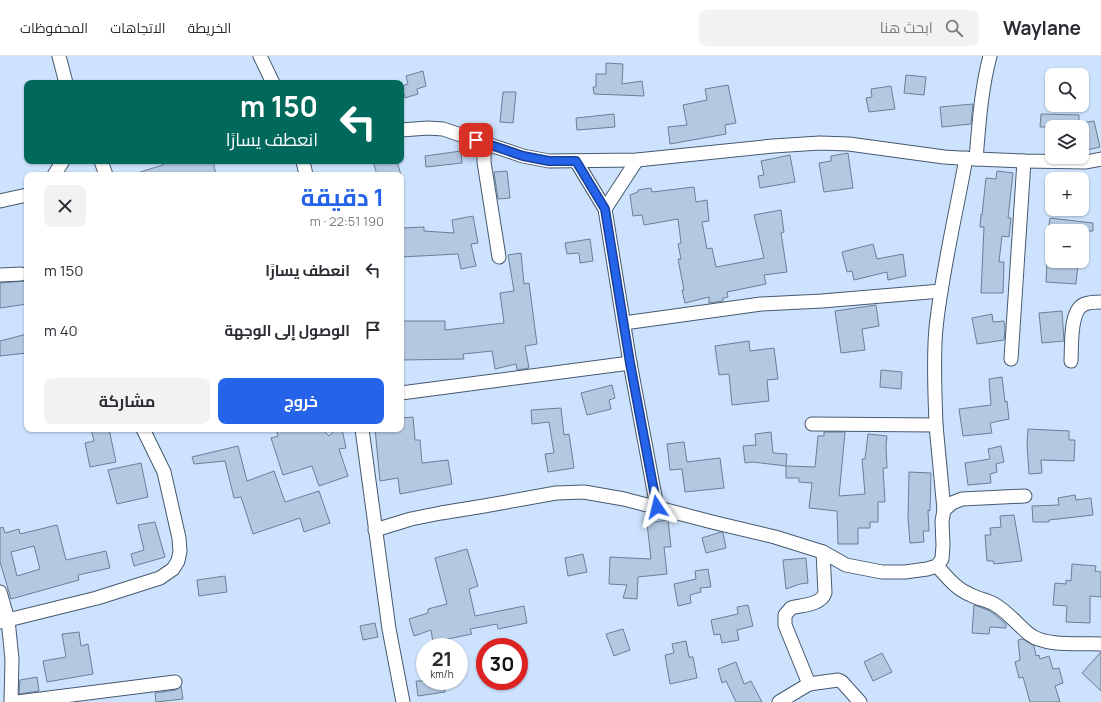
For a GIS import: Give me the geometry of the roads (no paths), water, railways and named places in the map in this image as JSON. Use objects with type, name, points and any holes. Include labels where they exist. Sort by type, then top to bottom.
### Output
[{"type":"street","points":[[60,56],[65,80]]},
{"type":"street","points":[[260,56],[272,80]]},
{"type":"street","points":[[375,530],[411,519],[441,513],[556,493],[584,492],[602,494],[712,522],[775,536],[824,552],[846,565],[882,572],[905,572],[927,569],[936,566],[942,559],[942,521],[944,510],[936,425],[934,373],[935,344],[941,291],[971,158],[985,75],[990,56]]},
{"type":"street","points":[[404,130],[428,128],[443,129],[523,156],[542,160],[637,160],[772,146],[820,143],[849,144],[944,157],[1086,162],[1101,159]]},
{"type":"street","points":[[487,143],[484,162],[499,257]]},
{"type":"street","points":[[605,209],[637,160]]},
{"type":"street","points":[[576,161],[605,209],[630,363],[657,507]]},
{"type":"street","points":[[1011,359],[1024,161]]},
{"type":"street","points":[[0,201],[24,196]]},
{"type":"street","points":[[0,275],[21,274]]},
{"type":"street","points":[[624,323],[761,304],[822,301],[941,291]]},
{"type":"street","points":[[1071,362],[1074,320],[1077,310],[1084,304],[1101,302]]},
{"type":"street","points":[[404,393],[630,363]]},
{"type":"street","points":[[812,424],[936,425]]},
{"type":"street","points":[[4,621],[97,598],[160,578],[173,570],[178,561],[180,551],[177,530],[164,472],[144,432]]},
{"type":"street","points":[[362,432],[389,630],[403,702]]},
{"type":"street","points":[[944,510],[952,503],[962,500],[1025,496]]},
{"type":"street","points":[[809,684],[785,625],[785,615],[791,608],[819,602],[823,598],[825,593],[824,552]]},
{"type":"street","points":[[936,566],[957,588],[970,595],[992,603],[1005,611],[1018,624],[1036,638],[1046,642],[1101,644]]},
{"type":"street","points":[[0,592],[12,659],[11,702]]},
{"type":"street","points":[[779,702],[809,684],[838,680],[842,682],[860,702]]},
{"type":"street","points":[[17,702],[175,682]]}]
